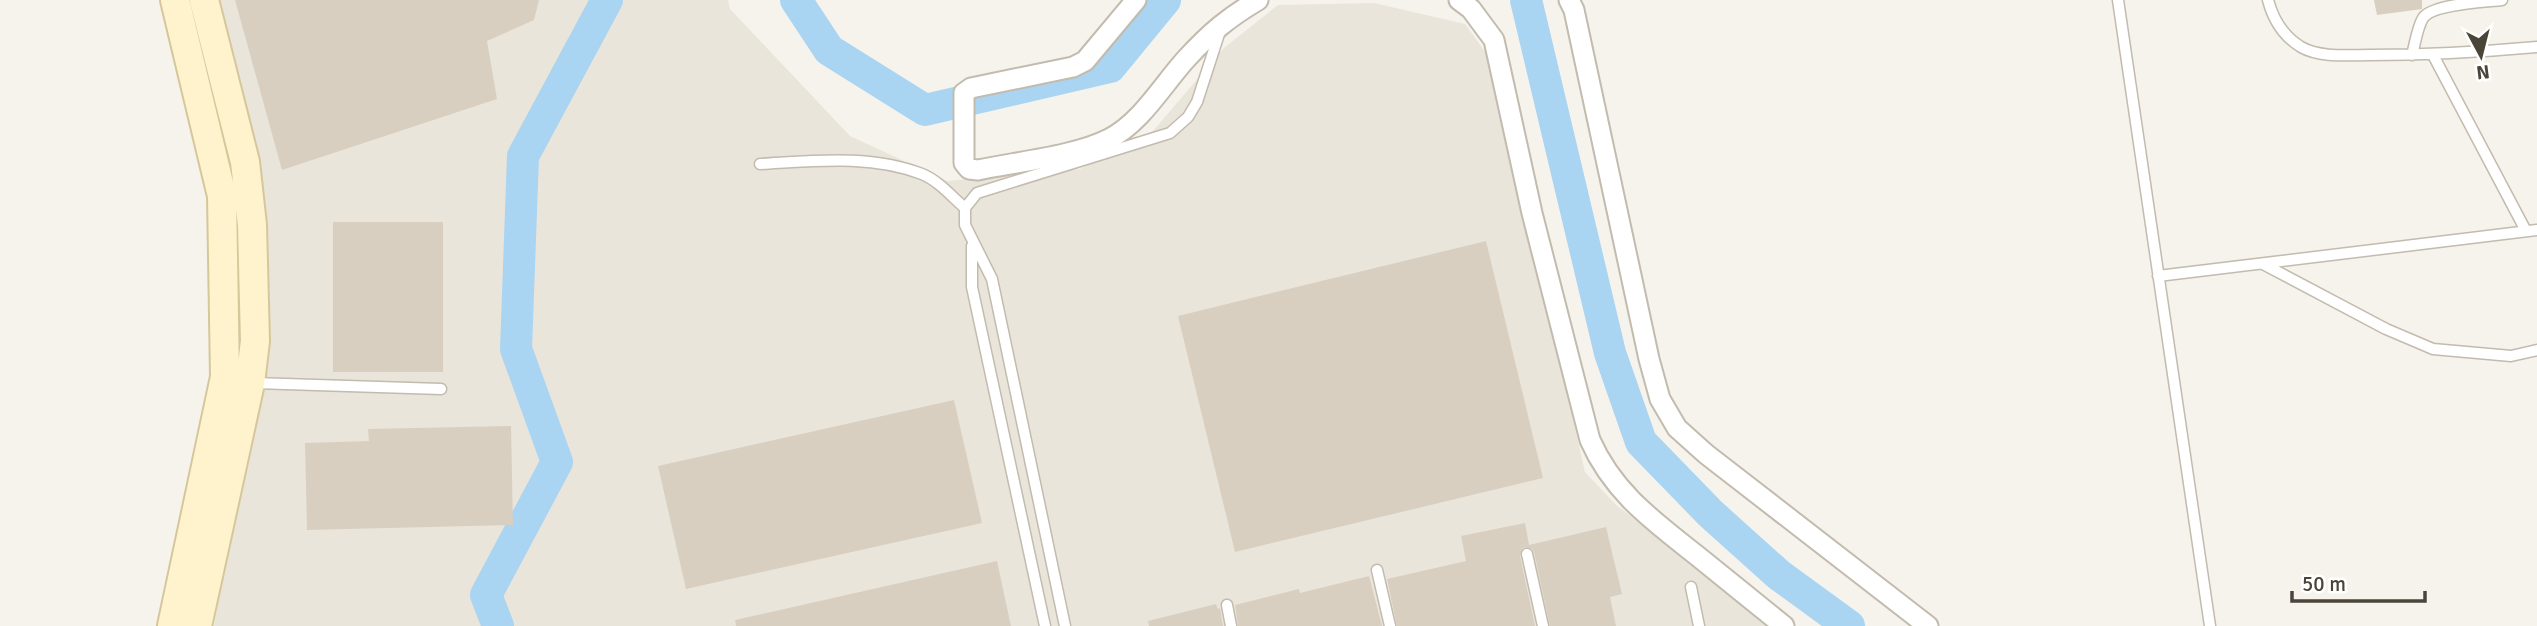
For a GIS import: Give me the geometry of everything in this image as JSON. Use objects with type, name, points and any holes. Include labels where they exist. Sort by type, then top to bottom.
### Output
[{"type":"street","points":[[175,0],[235,195],[238,380],[197,626]]},
{"type":"street","points":[[204,0],[245,162],[235,195]]},
{"type":"street","points":[[1136,0],[1085,61],[1073,67],[971,88],[964,93],[964,163],[970,169],[978,170],[1087,148],[1109,139],[1129,126],[1187,58],[1224,21],[1258,0]]},
{"type":"street","points":[[1459,0],[1471,9],[1494,40],[1532,213],[1590,440],[1600,464],[1619,489],[1652,519],[1784,626]]},
{"type":"street","points":[[1569,0],[1574,10],[1649,359],[1660,399],[1677,428],[1706,454],[1928,626]]},
{"type":"street","points":[[172,626],[238,380]]},
{"type":"lane","points":[[2118,0],[2210,626]]},
{"type":"lane","points":[[2267,0],[2272,16],[2286,36],[2303,48],[2333,55],[2433,55],[2537,47]]},
{"type":"lane","points":[[2412,55],[2423,18],[2429,13],[2439,9],[2502,0]]},
{"type":"lane","points":[[1065,626],[992,279],[965,225],[965,208],[977,192],[1170,133],[1188,117],[1197,102],[1224,21]]},
{"type":"lane","points":[[2158,276],[2532,230],[2433,55]]},
{"type":"lane","points":[[760,164],[840,160],[881,164],[922,174],[935,181],[965,208]]},
{"type":"lane","points":[[972,242],[972,287],[1045,626]]},
{"type":"lane","points":[[2263,264],[2386,329],[2433,349],[2511,356],[2537,350]]},
{"type":"lane","points":[[238,380],[441,389]]},
{"type":"lane","points":[[1527,554],[1543,626]]},
{"type":"lane","points":[[1377,570],[1390,626]]},
{"type":"lane","points":[[1691,587],[1699,626]]},
{"type":"lane","points":[[1227,605],[1231,626]]},
{"type":"shaded area","points":[[206,0],[728,0],[730,9],[850,136],[947,181],[1080,169],[1153,131],[1224,48],[1278,5],[1374,3],[1465,24],[1491,60],[1585,472],[1615,504],[1775,626],[214,626],[264,343]]},
{"type":"building","points":[[235,0],[539,0],[534,20],[487,41],[497,99],[282,170]]},
{"type":"building","points":[[2374,0],[2422,0],[2422,9],[2377,15]]},
{"type":"building","points":[[333,222],[443,222],[443,372],[333,372]]},
{"type":"building","points":[[1486,241],[1543,478],[1235,552],[1178,316]]},
{"type":"building","points":[[954,400],[982,523],[686,589],[658,466]]},
{"type":"building","points":[[511,426],[513,525],[307,530],[305,443],[369,441],[368,429]]},
{"type":"building","points":[[1525,523],[1529,545],[1606,527],[1622,594],[1610,597],[1616,626],[1550,626],[1534,552],[1526,547],[1522,549],[1520,556],[1535,626],[1397,626],[1387,579],[1466,561],[1461,536]]},
{"type":"building","points":[[997,561],[1011,626],[736,626],[735,620]]},
{"type":"building","points":[[1369,576],[1382,626],[1238,626],[1235,605],[1299,589],[1300,593]]},
{"type":"building","points":[[1216,604],[1218,609],[1220,608],[1223,626],[1149,626],[1148,621]]},
{"type":"waterway","points":[[498,626],[486,595],[557,462],[516,349],[523,156],[607,0]]},
{"type":"waterway","points":[[796,0],[829,50],[925,110],[1110,67],[1165,0]]},
{"type":"waterway","points":[[1526,0],[1610,353],[1641,442],[1710,513],[1779,575],[1849,626]]}]
